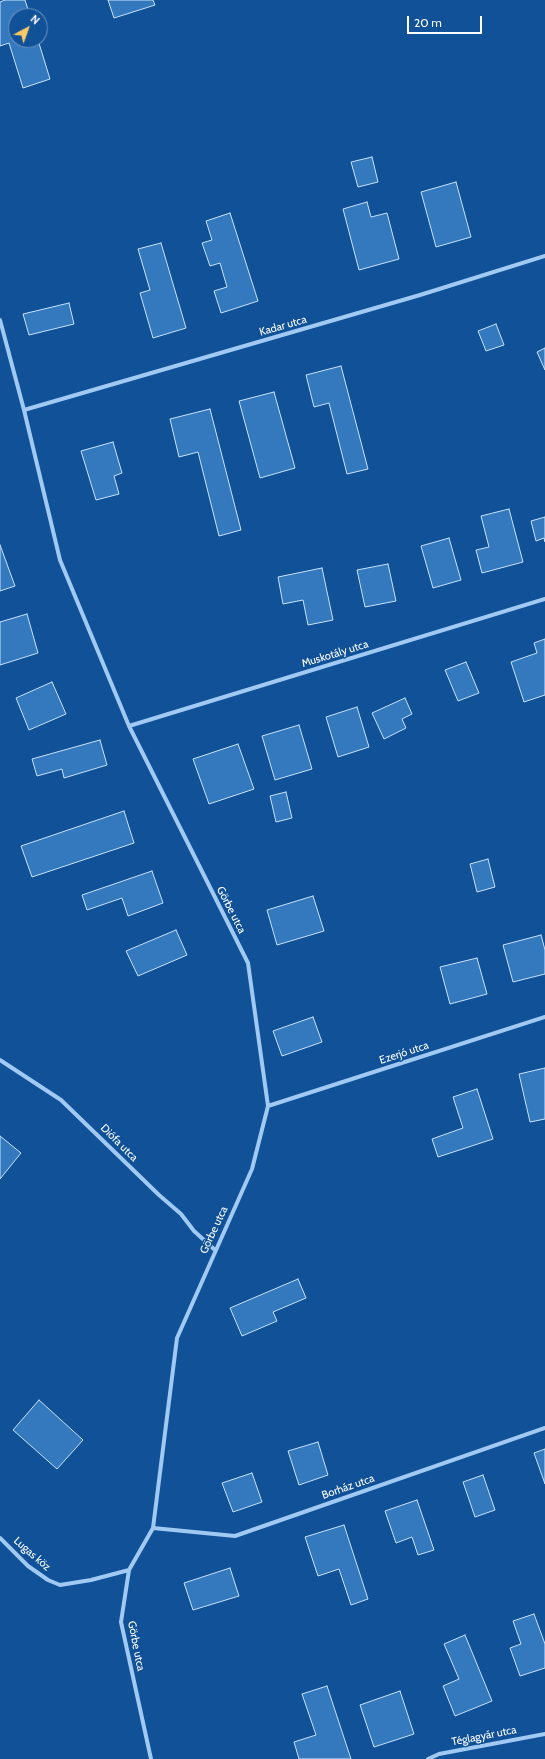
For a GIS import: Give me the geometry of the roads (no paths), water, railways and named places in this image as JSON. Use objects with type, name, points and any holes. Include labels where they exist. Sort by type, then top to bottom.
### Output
[{"type":"street","name":"Kadar utca","points":[[24,410],[420,295],[545,256]]},
{"type":"street","name":"Görbe utca","points":[[0,320],[24,410],[60,560],[129,726],[248,962],[268,1106],[252,1169],[177,1338],[153,1528],[129,1570],[121,1622],[151,1759]]},
{"type":"street","name":"Muskotály utca","points":[[129,726],[545,599]]},
{"type":"street","name":"Ezerjó utca","points":[[268,1106],[545,1017]]},
{"type":"street","name":"Diófa utca","points":[[0,1060],[61,1100],[159,1195],[181,1214],[194,1231],[215,1250]]},
{"type":"street","name":"Borház utca","points":[[153,1528],[235,1536],[545,1428]]},
{"type":"street","name":"Lugas köz","points":[[0,1538],[28,1566],[48,1580],[60,1585],[76,1583],[129,1570]]},
{"type":"street","name":"Téglagyár utca","points":[[428,1759],[440,1754],[545,1734]]}]
